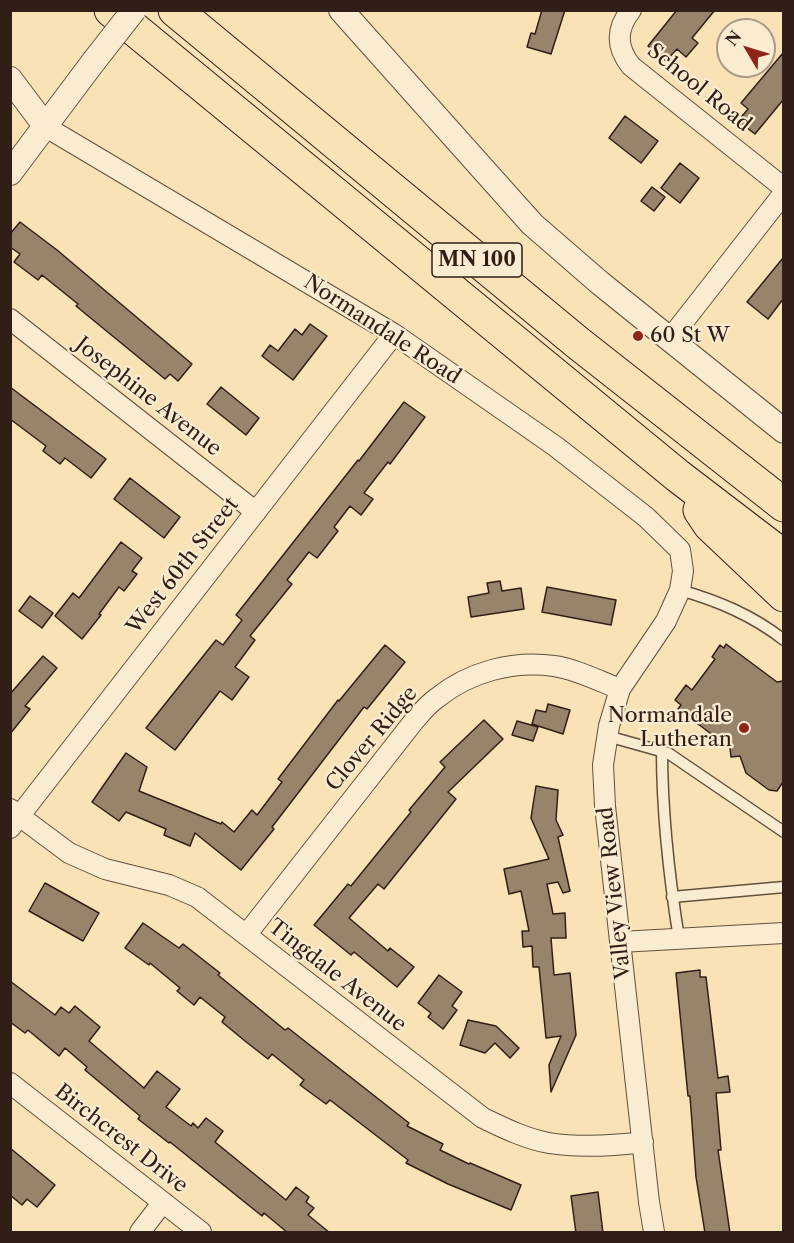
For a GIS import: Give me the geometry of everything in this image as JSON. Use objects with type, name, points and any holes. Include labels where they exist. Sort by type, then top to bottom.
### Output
[{"type":"highway","name":"MN 100","points":[[111,10],[678,476],[783,557]]},
{"type":"highway","name":"MN 100","points":[[174,10],[578,343],[783,505]]},
{"type":"highway","points":[[721,456],[783,496]]},
{"type":"highway","points":[[678,476],[710,525],[783,595]]},
{"type":"street","points":[[10,173],[134,10]]},
{"type":"street","points":[[341,10],[532,224],[669,340],[783,431]]},
{"type":"street","name":"School Road","points":[[631,10],[620,30],[619,42],[622,55],[631,66],[783,188]]},
{"type":"street","points":[[10,79],[46,127]]},
{"type":"street","points":[[10,107],[46,127]]},
{"type":"street","name":"Normandale Road","points":[[46,127],[394,334],[555,446],[646,517],[680,550],[683,571]]},
{"type":"street","points":[[669,340],[783,193]]},
{"type":"street","name":"Josephine Avenue","points":[[10,319],[256,512]]},
{"type":"street","name":"West 60th Street","points":[[14,818],[394,334]]},
{"type":"street","name":"Valley View Road","points":[[654,1233],[605,806],[603,765],[607,736],[620,689],[666,621],[680,590],[683,571]]},
{"type":"street","name":"Clover Ridge","points":[[246,935],[414,721],[436,698],[462,681],[491,670],[523,665],[555,666],[620,689]]},
{"type":"street","name":"Tingdale Avenue","points":[[14,818],[69,853],[105,869],[170,885],[197,897],[483,1118],[513,1132],[547,1143],[582,1146],[643,1142]]},
{"type":"street","points":[[620,942],[783,933]]},
{"type":"street","name":"Birchcrest Drive","points":[[10,1083],[201,1233]]},
{"type":"street","points":[[140,1233],[163,1202]]},
{"type":"lane","points":[[680,590],[741,612],[783,640]]},
{"type":"lane","points":[[607,736],[669,753],[783,832]]},
{"type":"lane","points":[[662,751],[662,790],[672,897],[679,939]]},
{"type":"lane","points":[[672,897],[783,887]]},
{"type":"building","points":[[542,10],[565,10],[551,54],[527,47],[531,33],[535,34]]},
{"type":"building","points":[[677,10],[715,10],[692,38],[698,43],[686,57],[677,49],[666,61],[648,46]]},
{"type":"building","points":[[783,53],[783,100],[755,134],[738,121],[748,109],[741,103],[762,78],[776,78],[776,61]]},
{"type":"building","points":[[625,116],[658,141],[641,163],[609,138]]},
{"type":"building","points":[[680,163],[699,178],[680,203],[661,188]]},
{"type":"building","points":[[652,187],[665,197],[654,211],[641,201]]},
{"type":"building","points":[[20,222],[57,250],[192,364],[178,381],[170,374],[165,379],[42,275],[38,280],[14,262],[20,254],[10,247],[10,234]]},
{"type":"building","points":[[783,258],[783,299],[768,319],[747,302]]},
{"type":"building","points":[[310,324],[327,336],[293,380],[262,356],[270,345],[278,351],[295,329],[302,335]]},
{"type":"building","points":[[10,387],[106,459],[91,478],[65,458],[60,464],[43,451],[46,446],[10,419]]},
{"type":"building","points":[[221,387],[259,418],[246,435],[207,404]]},
{"type":"building","points":[[404,402],[425,417],[390,464],[388,462],[364,493],[373,499],[361,515],[350,506],[334,527],[338,531],[317,558],[309,552],[287,580],[292,584],[250,636],[255,640],[235,667],[249,677],[232,700],[220,691],[175,750],[146,728],[216,640],[223,645],[242,620],[236,615]]},
{"type":"building","points":[[130,478],[180,517],[164,538],[114,499]]},
{"type":"building","points":[[121,542],[142,558],[132,571],[137,574],[124,591],[119,587],[82,639],[55,616],[73,593],[79,598]]},
{"type":"building","points":[[500,581],[502,591],[521,588],[524,609],[471,617],[468,597],[489,593],[487,583]]},
{"type":"building","points":[[547,587],[616,600],[611,625],[542,612]]},
{"type":"building","points":[[30,596],[53,613],[42,628],[19,611]]},
{"type":"building","name":"Normandale Lutheran","points":[[726,644],[777,682],[783,681],[783,782],[777,791],[769,790],[746,773],[740,756],[731,757],[730,748],[678,709],[681,705],[675,700],[686,685],[692,690],[715,659],[712,657],[720,645],[724,648]]},
{"type":"building","points":[[385,645],[405,662],[367,709],[364,707],[241,870],[195,833],[190,846],[164,835],[166,829],[126,812],[119,821],[92,802],[126,753],[147,767],[139,791],[221,824],[222,822],[234,832],[252,810],[257,815],[282,782],[278,779],[338,700]]},
{"type":"building","points":[[43,656],[57,668],[25,706],[30,709],[10,734],[10,694]]},
{"type":"building","points":[[548,704],[570,710],[563,734],[532,724],[536,710],[546,712]]},
{"type":"building","points":[[484,720],[503,739],[448,792],[456,799],[384,889],[378,884],[349,918],[388,951],[390,948],[414,967],[397,987],[354,952],[351,955],[314,925],[348,884],[351,886],[411,812],[409,810],[445,767],[440,762]]},
{"type":"building","points":[[517,721],[538,727],[533,741],[512,735]]},
{"type":"building","points":[[536,786],[558,790],[556,820],[563,835],[558,837],[570,891],[563,893],[558,882],[547,884],[553,914],[565,913],[566,938],[551,938],[554,975],[570,973],[576,1035],[551,1092],[549,1065],[561,1036],[546,1038],[539,967],[533,967],[532,946],[523,947],[522,931],[529,931],[521,891],[509,894],[504,869],[549,859],[531,818]]},
{"type":"building","points":[[45,883],[99,913],[83,941],[29,911]]},
{"type":"building","points":[[143,923],[179,948],[183,944],[285,1030],[288,1028],[409,1123],[407,1126],[443,1144],[440,1150],[521,1185],[511,1210],[448,1184],[406,1163],[408,1160],[330,1100],[326,1104],[300,1085],[304,1080],[272,1054],[268,1059],[245,1041],[222,1022],[225,1017],[200,997],[194,1005],[177,991],[180,988],[150,963],[149,965],[125,948]]},
{"type":"building","points":[[700,970],[700,977],[706,977],[718,1078],[728,1076],[730,1092],[716,1093],[721,1150],[718,1150],[730,1233],[705,1233],[696,1177],[690,1096],[688,1096],[676,973]]},
{"type":"building","points":[[439,975],[462,992],[452,1006],[457,1010],[443,1029],[428,1017],[431,1013],[418,1003]]},
{"type":"building","points":[[10,981],[55,1015],[61,1007],[69,1013],[75,1006],[100,1027],[89,1041],[144,1088],[157,1071],[180,1089],[166,1107],[191,1126],[193,1123],[198,1128],[206,1118],[223,1131],[215,1142],[286,1200],[296,1187],[309,1197],[306,1202],[314,1208],[308,1215],[330,1233],[288,1233],[264,1213],[262,1216],[138,1119],[140,1116],[85,1070],[87,1067],[65,1048],[59,1056],[28,1030],[25,1033],[10,1022]]},
{"type":"building","points":[[468,1020],[496,1026],[519,1048],[510,1058],[495,1043],[485,1053],[460,1045]]},
{"type":"building","points":[[10,1148],[55,1185],[37,1207],[27,1199],[22,1205],[10,1195]]},
{"type":"building","points":[[598,1192],[603,1233],[576,1233],[571,1196]]},
{"type":"place","name":"60 St W","points":[[638,336]]},
{"type":"place","name":"Normandale Lutheran","points":[[744,728]]}]
